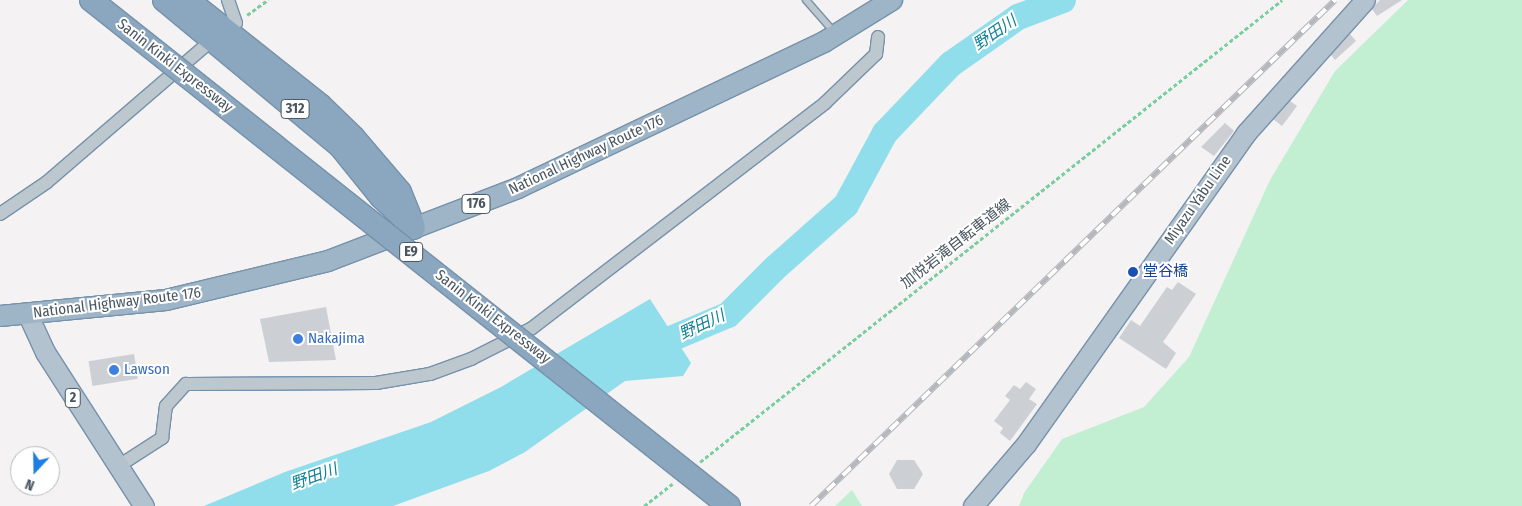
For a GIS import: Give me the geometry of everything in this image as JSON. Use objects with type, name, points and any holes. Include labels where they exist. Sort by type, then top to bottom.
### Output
[{"type":"highway","name":"Sanin Kinki Expressway","points":[[91,0],[729,506]]},
{"type":"highway","name":"312","points":[[164,0],[340,146],[381,198],[414,228]]},
{"type":"highway","name":"312","points":[[188,0],[320,105],[353,137],[400,192],[414,228]]},
{"type":"highway","name":"National Highway Route 176","points":[[0,316],[28,315],[166,300],[223,288],[328,260],[518,188],[836,35],[892,0]]},
{"type":"main road","name":"Miyazu Yabu Line","points":[[973,506],[1026,444],[1246,132],[1365,0]]},
{"type":"main road","name":"2","points":[[28,315],[45,352],[120,472],[144,506]]},
{"type":"street","points":[[228,0],[234,25]]},
{"type":"street","points":[[120,472],[162,438],[166,406],[186,384],[376,383],[430,374],[471,359],[532,328],[825,103],[876,54],[878,37]]},
{"type":"street","points":[[0,214],[48,182],[206,45]]},
{"type":"lane","points":[[806,0],[836,35]]},
{"type":"path","points":[[234,25],[268,0]]},
{"type":"path","name":"加悦岩滝自転車道線","points":[[699,462],[1282,0]]},
{"type":"path","points":[[644,506],[675,481]]},
{"type":"green space","points":[[1408,0],[1522,0],[1522,506],[1019,506],[1024,493],[1062,439],[1144,407],[1189,357],[1270,180],[1335,71]]},
{"type":"green space","points":[[852,490],[862,506],[835,506]]},
{"type":"water","points":[[650,299],[691,363],[683,376],[625,381],[525,452],[489,471],[393,506],[204,506],[285,472],[431,422],[501,387]]},
{"type":"building","points":[[1380,0],[1402,0],[1377,16],[1372,9]]},
{"type":"building","points":[[1350,34],[1356,41],[1335,60],[1331,55]]},
{"type":"building","points":[[1290,101],[1297,106],[1282,126],[1273,119]]},
{"type":"building","points":[[1225,123],[1234,131],[1214,156],[1201,147]]},
{"type":"building","points":[[1178,282],[1196,294],[1163,342],[1176,353],[1166,369],[1119,338],[1131,320],[1140,326],[1167,287],[1172,290]]},
{"type":"building","name":"Nakajima","points":[[326,307],[336,360],[269,362],[260,319]]},
{"type":"building","name":"Lawson","points":[[134,354],[138,379],[92,386],[89,361]]},
{"type":"building","points":[[1026,382],[1036,389],[1029,399],[1037,404],[1010,441],[1000,433],[1003,428],[994,421],[1010,400],[1005,396],[1014,385],[1020,389]]},
{"type":"building","points":[[897,460],[914,460],[923,474],[914,489],[897,489],[889,474]]},
{"type":"waterway","name":"野田川","points":[[642,351],[728,315],[775,268],[846,205],[885,133],[951,64],[1018,17],[1063,0]]},
{"type":"railway","points":[[811,506],[1335,0]]},
{"type":"place","name":"堂谷橋","points":[[1133,272]]},
{"type":"place","name":"Nakajima","points":[[298,339]]},
{"type":"place","name":"Lawson","points":[[114,370]]}]
